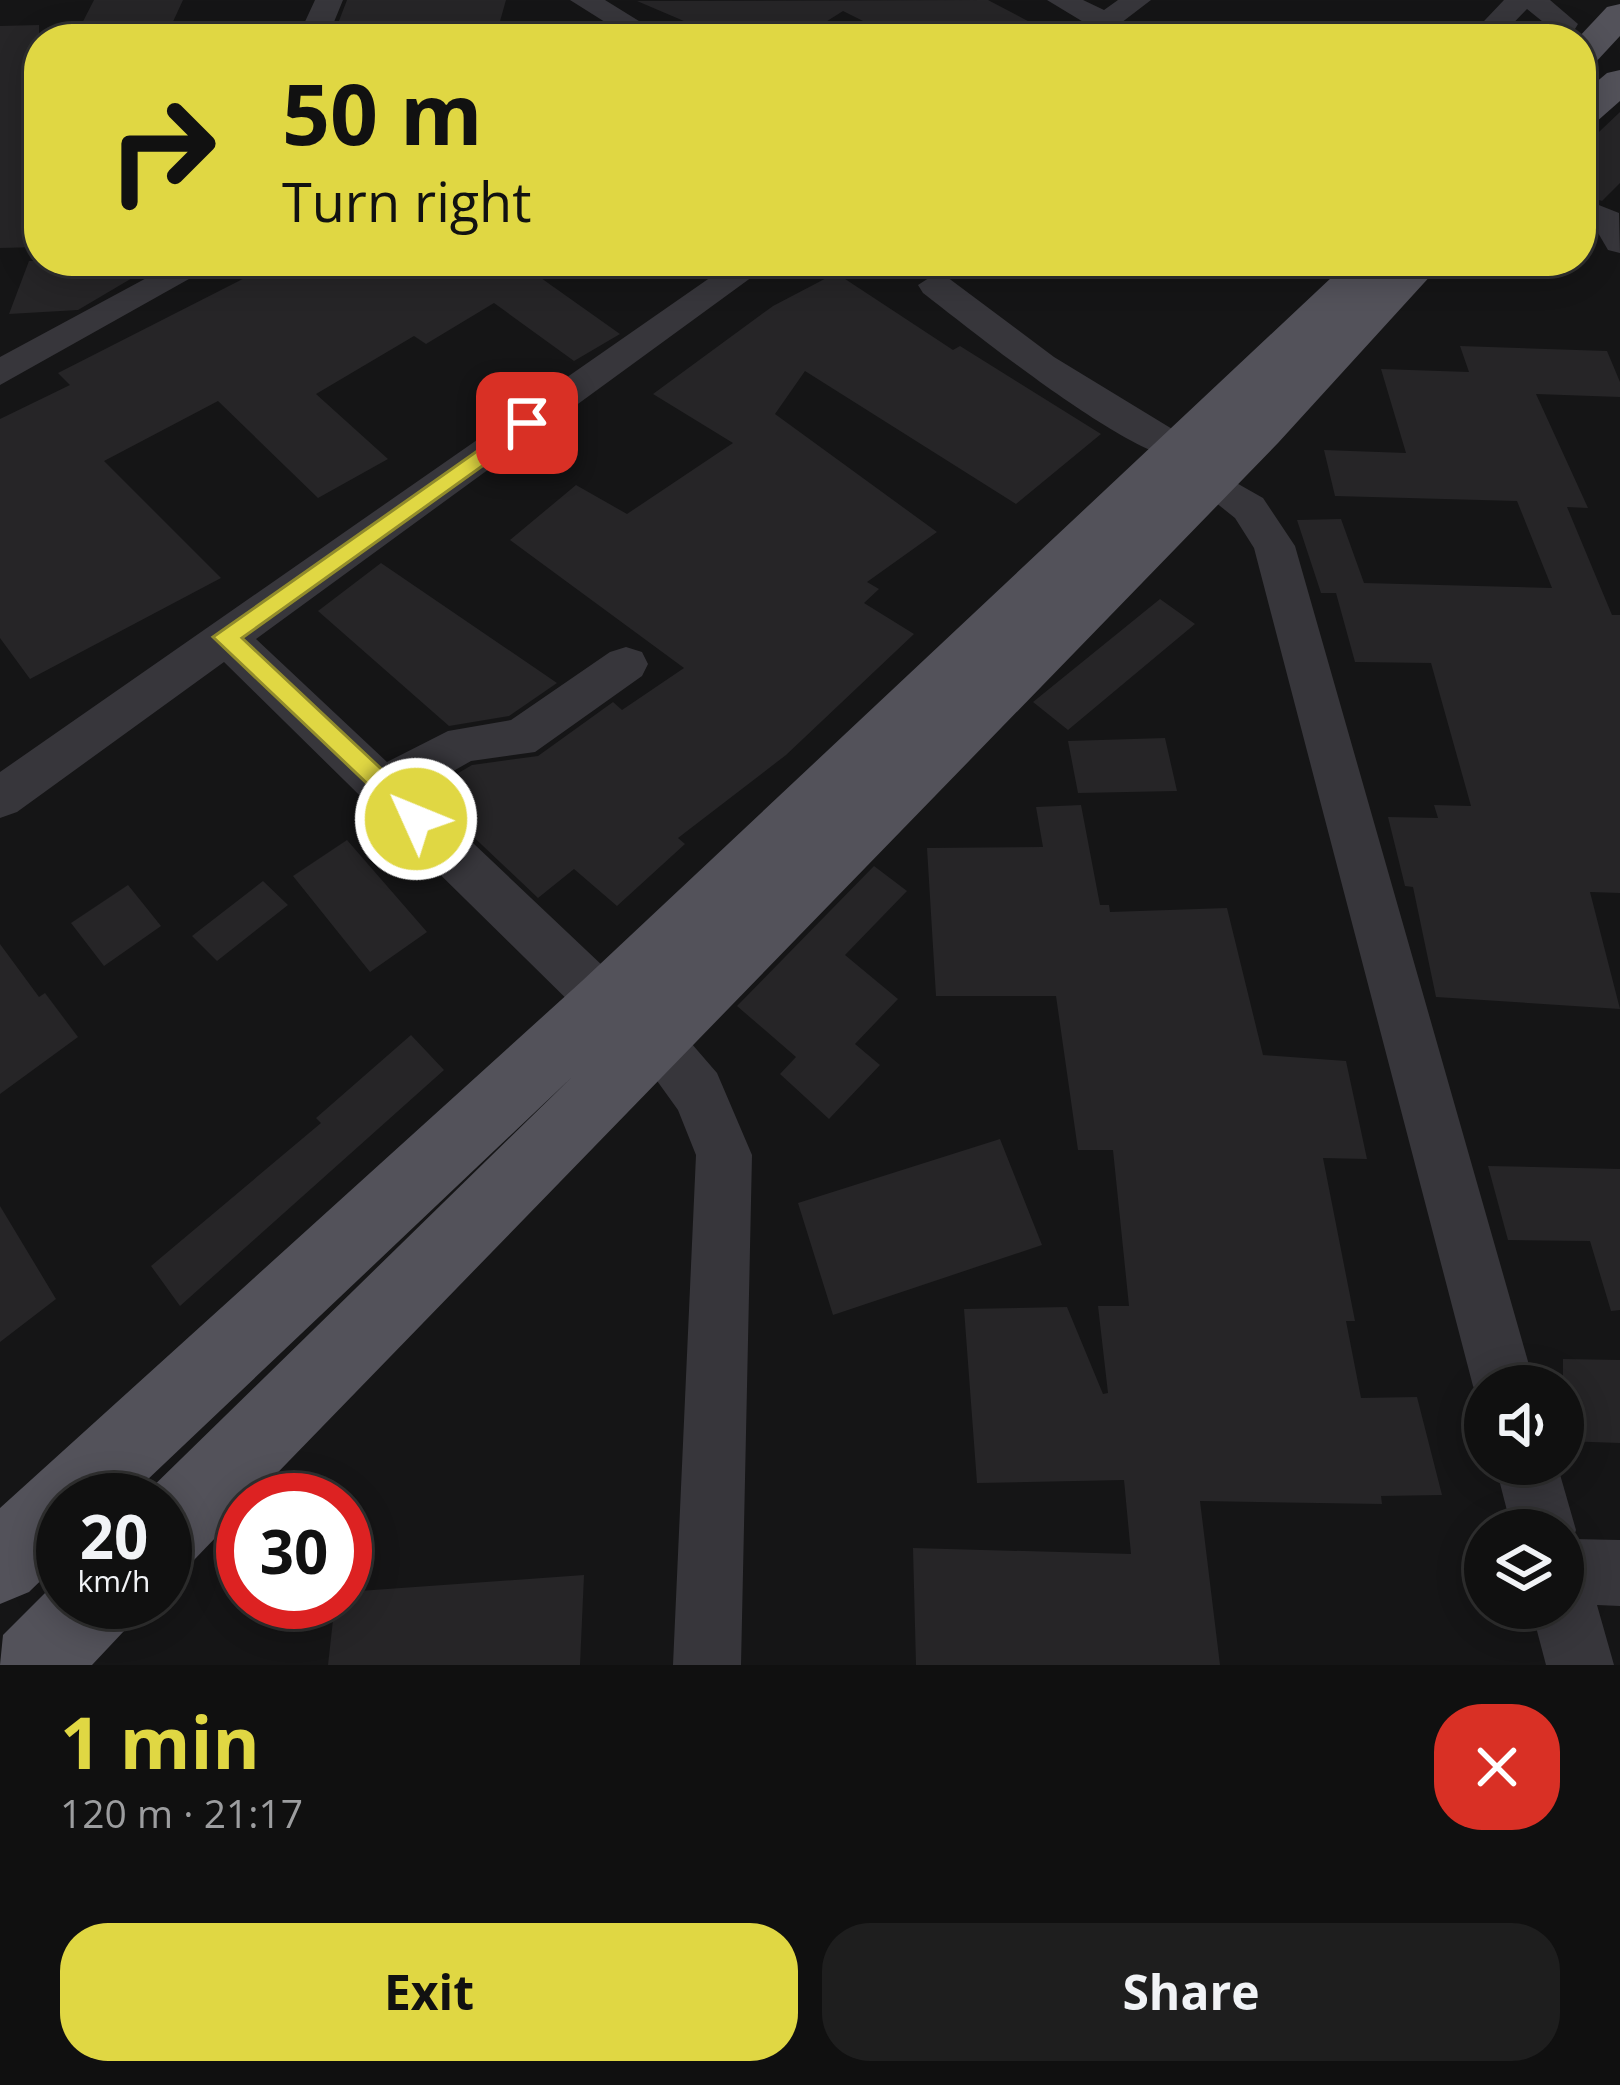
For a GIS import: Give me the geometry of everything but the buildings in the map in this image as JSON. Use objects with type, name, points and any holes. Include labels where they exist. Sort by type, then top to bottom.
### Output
[{"type":"main road","points":[[1596,40],[1620,15]]},
{"type":"main road","points":[[1596,102],[1620,80]]},
{"type":"main road","points":[[1324,334],[1363,276]]},
{"type":"main road","points":[[192,1505],[653,1039],[1192,465],[1324,334],[1402,276]]},
{"type":"main road","points":[[96,1473],[1192,465]]},
{"type":"main road","points":[[0,1563],[36,1529]]},
{"type":"main road","points":[[33,1665],[68,1629]]},
{"type":"street","points":[[584,0],[615,24]]},
{"type":"street","points":[[1061,0],[1106,22]]},
{"type":"street","points":[[1103,24],[1136,0]]},
{"type":"street","points":[[1495,24],[1520,0]]},
{"type":"street","points":[[1532,0],[1564,24]]},
{"type":"street","points":[[0,373],[177,276]]},
{"type":"street","points":[[0,798],[736,276]]},
{"type":"street","points":[[935,285],[1041,367],[1192,465],[1249,508],[1274,546],[1498,1365]]},
{"type":"street","points":[[225,637],[605,1002]]},
{"type":"street","points":[[385,788],[455,745],[490,735],[519,739],[626,664]]},
{"type":"street","points":[[653,1039],[694,1080],[714,1117],[724,1155],[707,1665]]},
{"type":"street","points":[[1584,1572],[1620,1573]]},
{"type":"street","points":[[1570,1629],[1580,1665]]},
{"type":"route","points":[[416,819],[225,637],[527,423]]}]
